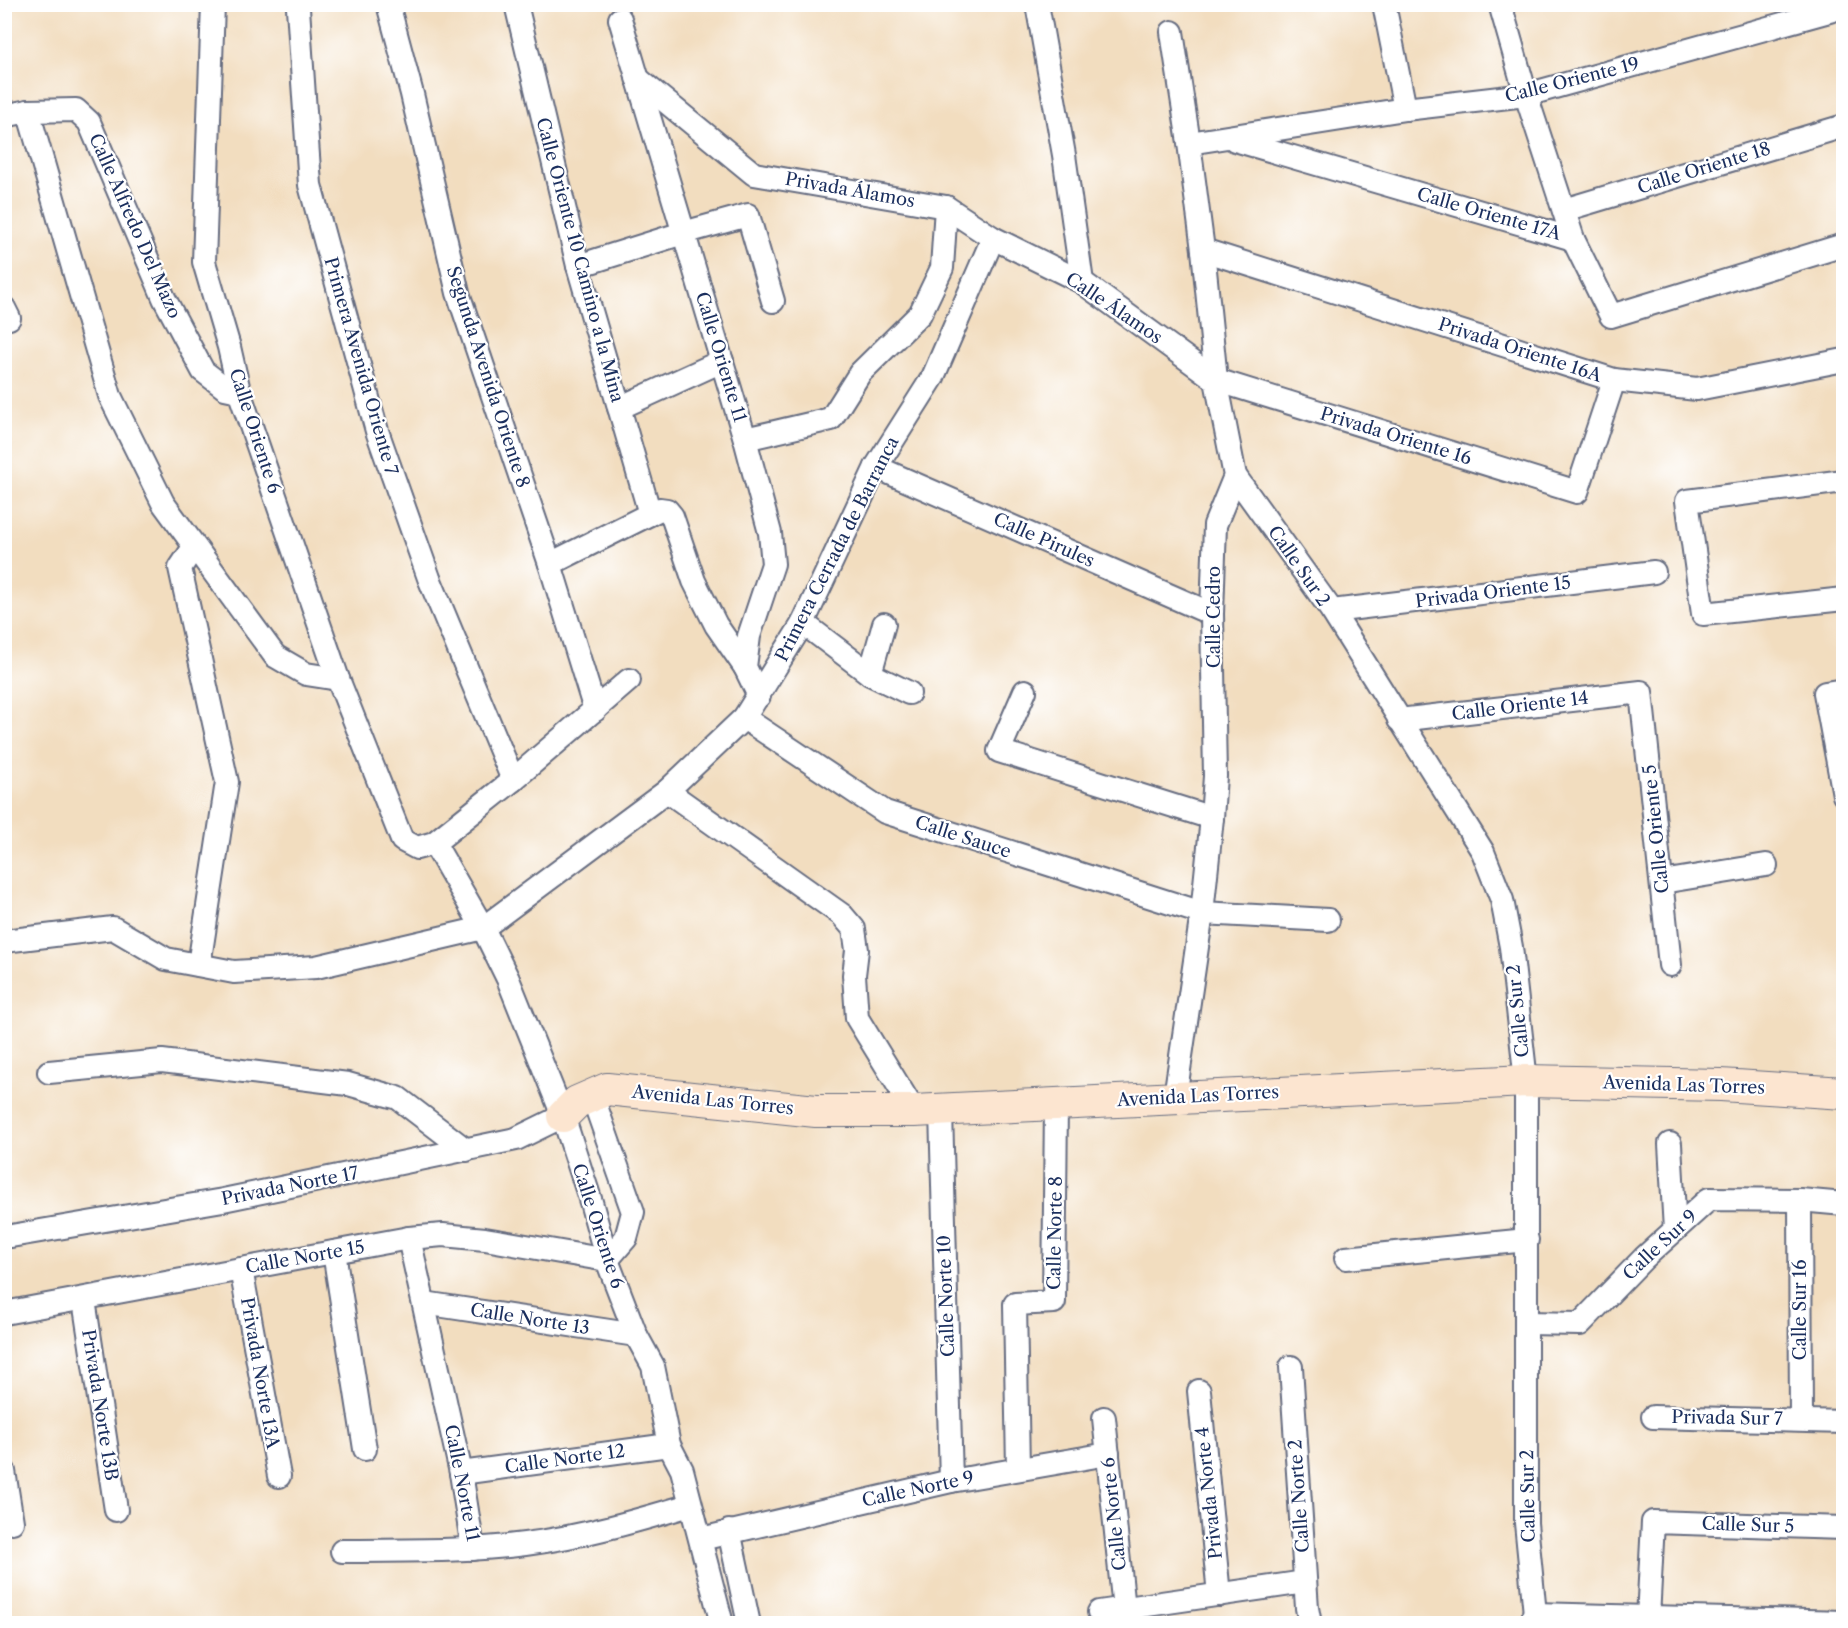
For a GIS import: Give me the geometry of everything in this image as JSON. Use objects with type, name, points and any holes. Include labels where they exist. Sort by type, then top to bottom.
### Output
[{"type":"main road","name":"Avenida Las Torres","points":[[563,1116],[577,1102],[607,1089],[816,1111],[928,1111],[1526,1081],[1721,1085],[1844,1093]]},
{"type":"street","name":"Calle Oriente 6","points":[[213,4],[204,262],[229,347],[239,391],[338,679],[402,840],[417,848],[434,843],[483,928],[508,979],[563,1116],[607,1260],[636,1335],[653,1366],[669,1445],[682,1470],[722,1623]]},
{"type":"street","name":"Primera Avenida Oriente 7","points":[[299,4],[310,185],[374,420],[429,578],[513,780]]},
{"type":"street","name":"Segunda Avenida Oriente 8","points":[[388,4],[458,293],[550,564],[595,710]]},
{"type":"street","name":"Calle Oriente 10 Camino a la Mina","points":[[516,4],[578,266],[619,408],[661,515],[716,625],[745,667]]},
{"type":"street","points":[[1037,4],[1064,155],[1082,282]]},
{"type":"street","points":[[1384,4],[1405,109]]},
{"type":"street","points":[[1500,4],[1526,95],[1573,239]]},
{"type":"street","name":"Calle Oriente 19","points":[[1189,143],[1405,109],[1526,95],[1844,7]]},
{"type":"street","name":"Calle Oriente 11","points":[[620,19],[745,439],[770,533],[773,564],[749,636],[745,667]]},
{"type":"street","points":[[1172,32],[1203,250],[1216,380],[1235,476]]},
{"type":"street","name":"Privada Álamos","points":[[637,78],[754,174],[946,207]]},
{"type":"street","name":"Calle Alfredo Del Mazo","points":[[4,116],[28,111],[76,110],[88,122],[164,298],[203,371],[225,388],[239,391]]},
{"type":"street","points":[[28,111],[110,396],[163,504],[275,656],[306,674],[338,679]]},
{"type":"street","name":"Calle Oriente 18","points":[[1564,210],[1844,126]]},
{"type":"street","name":"Calle Oriente 17A","points":[[1227,138],[1573,239],[1611,316],[1844,245]]},
{"type":"street","points":[[745,439],[831,419],[860,373],[920,314],[942,268],[946,207]]},
{"type":"street","name":"Calle Álamos","points":[[946,207],[993,237],[1082,282],[1216,380]]},
{"type":"street","points":[[578,266],[748,215],[773,301]]},
{"type":"street","name":"Primera Cerrada de Barranca","points":[[483,928],[667,791],[744,718],[803,623],[876,467],[933,377],[993,237]]},
{"type":"street","name":"Privada Oriente 16A","points":[[1203,250],[1614,380],[1697,389],[1844,360]]},
{"type":"street","points":[[619,408],[722,362]]},
{"type":"street","name":"Privada Oriente 16","points":[[1216,380],[1577,492],[1614,380]]},
{"type":"street","name":"Calle Pirules","points":[[876,467],[1212,614]]},
{"type":"street","name":"Calle Sur 2","points":[[1235,476],[1332,611],[1484,852],[1502,900],[1511,947],[1526,1081],[1526,1523],[1535,1618]]},
{"type":"street","name":"Calle Cedro","points":[[1175,1097],[1202,913],[1215,777],[1212,614],[1215,525],[1235,476]]},
{"type":"street","points":[[1843,483],[1687,501],[1703,614],[1844,599]]},
{"type":"street","points":[[550,564],[661,515]]},
{"type":"street","points":[[194,547],[180,568],[227,782],[199,964]]},
{"type":"street","name":"Privada Oriente 15","points":[[1332,611],[1654,572]]},
{"type":"street","points":[[803,623],[870,674],[909,693]]},
{"type":"street","points":[[870,674],[884,624]]},
{"type":"street","points":[[745,667],[759,696]]},
{"type":"street","points":[[434,843],[513,780],[629,680]]},
{"type":"street","points":[[1844,690],[1824,693],[1844,795]]},
{"type":"street","points":[[1025,691],[999,751],[1212,818]]},
{"type":"street","name":"Calle Oriente 14","points":[[1399,720],[1641,692]]},
{"type":"street","name":"Calle Oriente 5","points":[[1641,692],[1670,965]]},
{"type":"street","name":"Calle Sauce","points":[[744,718],[885,812],[1202,913],[1328,920]]},
{"type":"street","points":[[667,791],[842,915],[854,929],[858,950],[854,975],[857,1018],[928,1111]]},
{"type":"street","points":[[1662,882],[1766,865]]},
{"type":"street","points":[[4,941],[112,928],[166,959],[234,972],[316,967],[483,928]]},
{"type":"street","points":[[49,1072],[162,1061],[348,1084],[398,1098],[466,1150]]},
{"type":"street","points":[[592,1095],[633,1212],[626,1238],[607,1260]]},
{"type":"street","name":"Calle Norte 8","points":[[1018,1469],[1015,1304],[1054,1302],[1056,1104]]},
{"type":"street","name":"Calle Norte 10","points":[[928,1111],[951,1481]]},
{"type":"street","name":"Privada Norte 17","points":[[11,1236],[224,1200],[466,1150],[516,1139],[563,1116]]},
{"type":"street","points":[[1670,1144],[1675,1230]]},
{"type":"street","name":"Calle Sur 9","points":[[1527,1323],[1580,1324],[1644,1258],[1709,1199],[1800,1200],[1844,1204]]},
{"type":"street","name":"Calle Sur 16","points":[[1800,1200],[1801,1420]]},
{"type":"street","name":"Calle Norte 15","points":[[4,1314],[409,1238],[444,1235],[485,1239],[607,1260]]},
{"type":"street","name":"Calle Norte 11","points":[[409,1238],[461,1473],[473,1549],[527,1544],[621,1525],[690,1505]]},
{"type":"street","points":[[1346,1258],[1527,1240]]},
{"type":"street","points":[[334,1252],[365,1449]]},
{"type":"street","name":"Privada Norte 13A","points":[[241,1269],[279,1476]]},
{"type":"street","name":"Privada Norte 13B","points":[[84,1300],[116,1510]]},
{"type":"street","name":"Calle Norte 13","points":[[424,1303],[636,1335]]},
{"type":"street","name":"Calle Norte 2","points":[[1291,1368],[1305,1582],[1310,1623]]},
{"type":"street","name":"Privada Norte 4","points":[[1199,1391],[1219,1595]]},
{"type":"street","name":"Privada Sur 7","points":[[1653,1417],[1844,1422]]},
{"type":"street","name":"Calle Norte 6","points":[[1104,1418],[1124,1609]]},
{"type":"street","name":"Calle Norte 12","points":[[461,1473],[669,1445]]},
{"type":"street","name":"Calle Norte 9","points":[[700,1539],[951,1481],[1108,1454]]},
{"type":"street","points":[[4,1471],[12,1522]]},
{"type":"street","name":"Calle Sur 5","points":[[1648,1618],[1653,1522],[1844,1528]]},
{"type":"street","points":[[729,1531],[749,1623]]},
{"type":"street","points":[[342,1551],[473,1549]]},
{"type":"street","points":[[1098,1612],[1305,1582]]},
{"type":"street","points":[[1535,1618],[1648,1618],[1831,1623]]},
{"type":"street","points":[[727,1623],[733,1623]]}]
